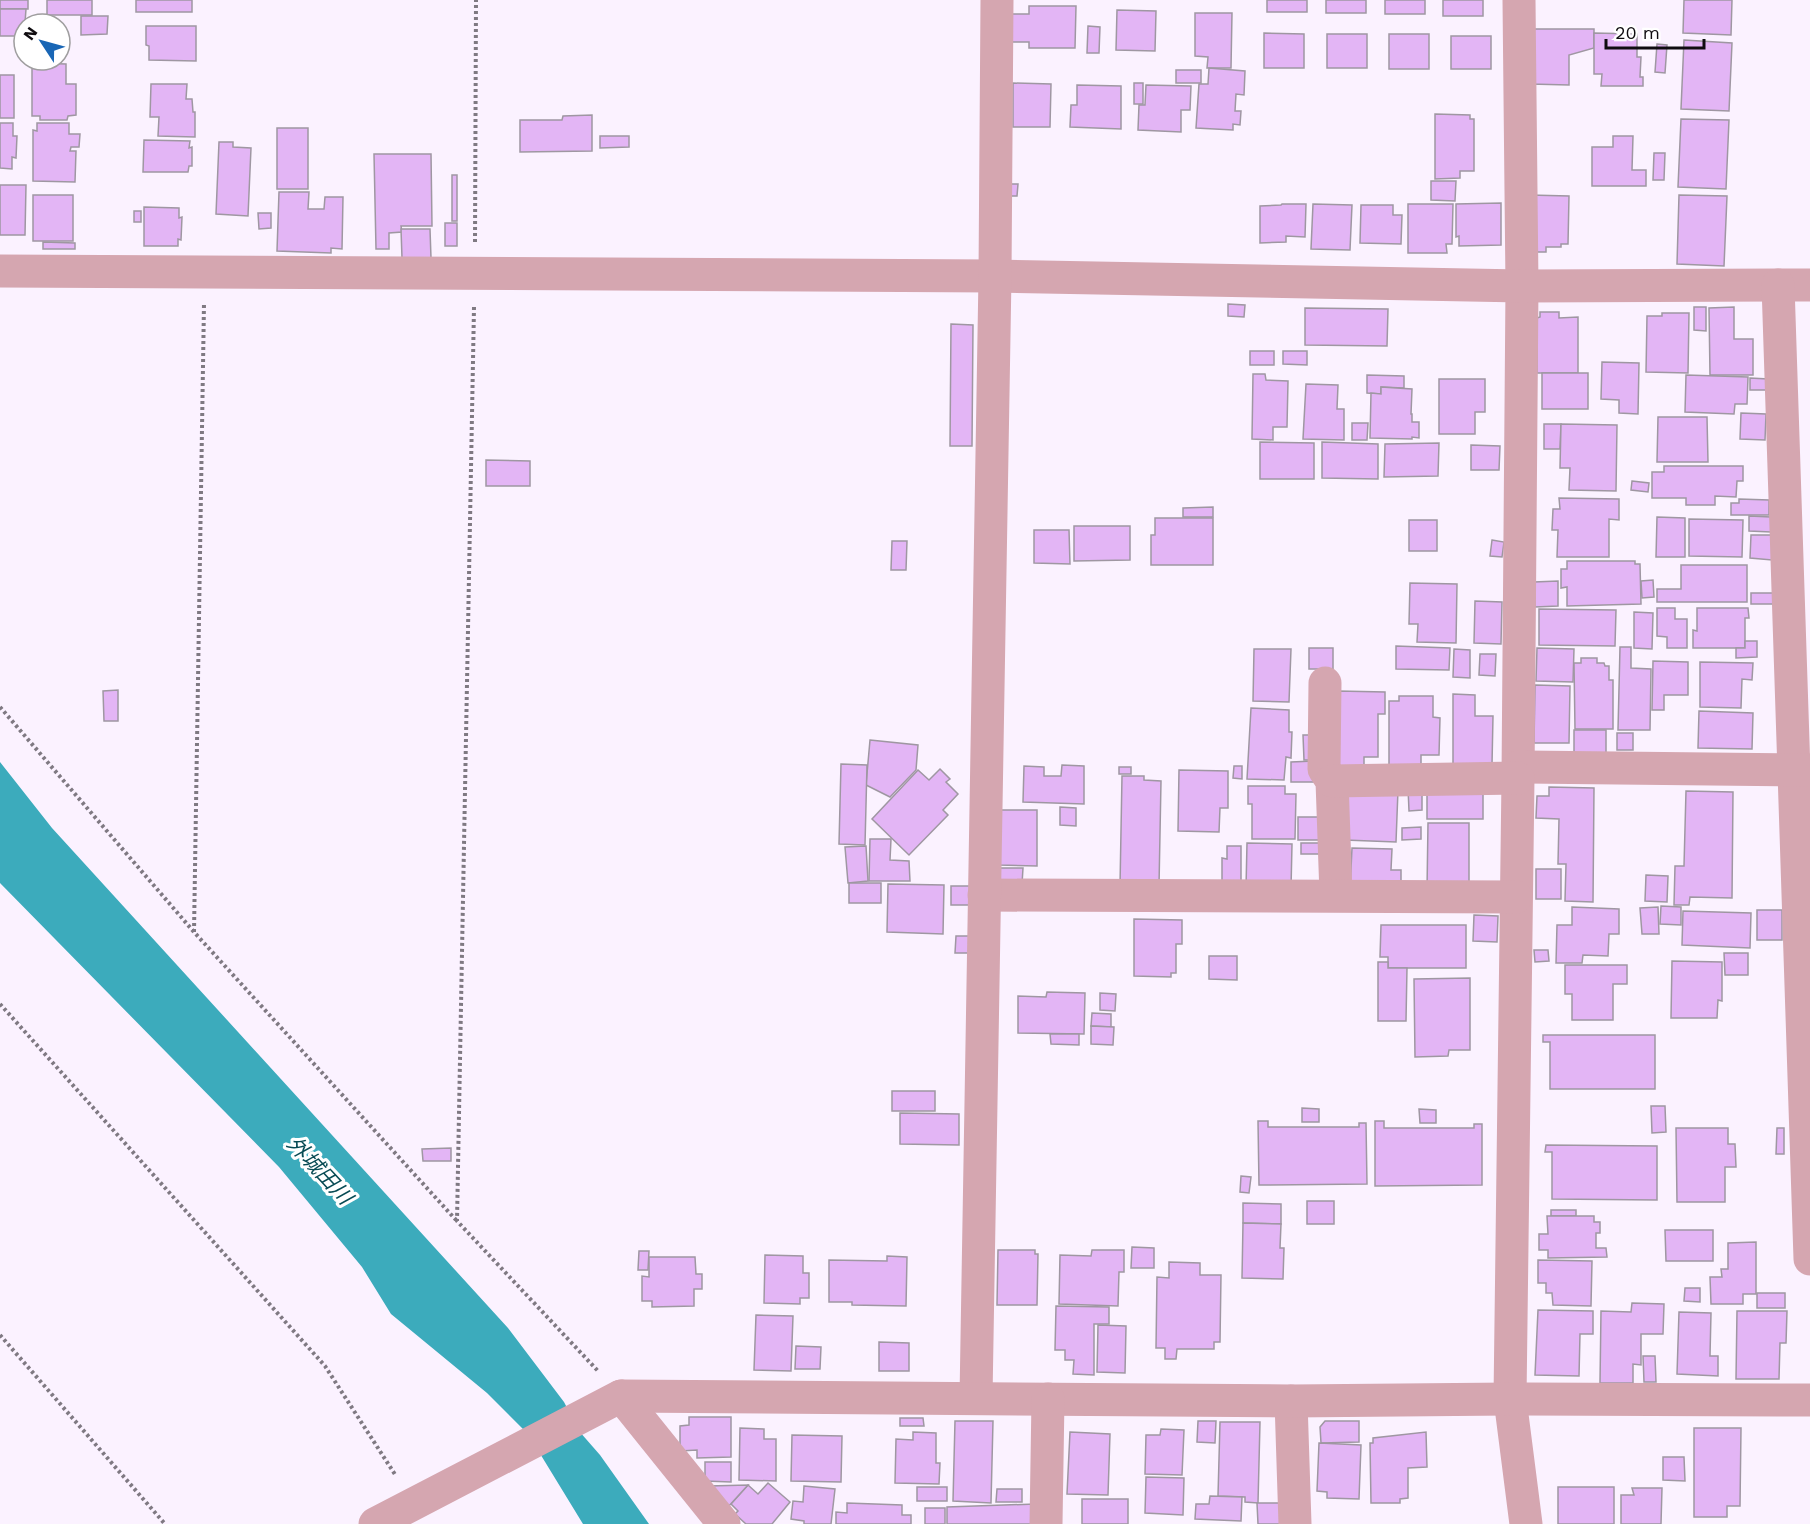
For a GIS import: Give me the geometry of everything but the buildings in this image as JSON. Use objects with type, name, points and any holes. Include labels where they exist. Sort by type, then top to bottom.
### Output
[{"type":"street","points":[[976,1398],[995,276],[997,0]]},
{"type":"street","points":[[1519,0],[1522,286],[1510,1399],[1526,1524]]},
{"type":"street","points":[[0,271],[995,276],[1522,286],[1810,285]]},
{"type":"street","points":[[1778,285],[1802,770],[1810,1259]]},
{"type":"street","points":[[1324,683],[1324,769],[1332,781],[1336,895]]},
{"type":"street","points":[[1332,781],[1518,773],[1802,770]]},
{"type":"street","points":[[984,895],[1516,897]]},
{"type":"street","points":[[616,1398],[724,1524]]},
{"type":"street","points":[[375,1524],[616,1398],[1810,1401]]},
{"type":"street","points":[[1046,1524],[1047,1399]]},
{"type":"street","points":[[1291,1401],[1295,1524]]},
{"type":"path","points":[[457,1221],[475,274],[476,0]]},
{"type":"path","points":[[194,932],[205,273]]},
{"type":"path","points":[[0,707],[194,932],[616,1398]]},
{"type":"path","points":[[0,1004],[325,1366],[419,1502]]},
{"type":"path","points":[[0,1335],[165,1524]]},
{"type":"water","name":"外城田川","points":[[0,762],[52,828],[508,1328],[564,1402],[579,1431],[600,1455],[649,1524],[583,1524],[523,1429],[487,1393],[391,1314],[362,1267],[279,1167],[0,883]]}]
